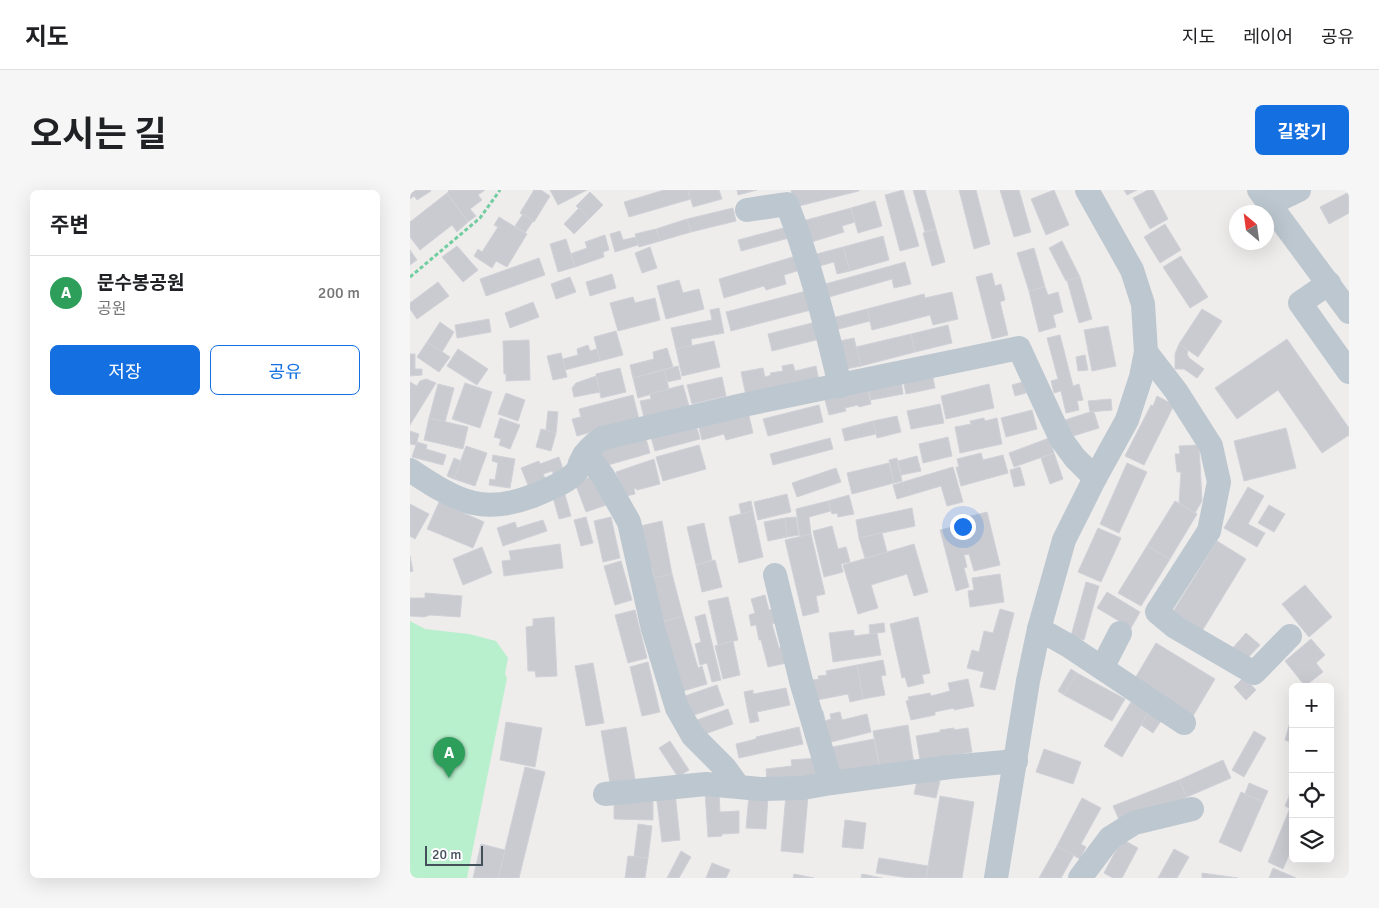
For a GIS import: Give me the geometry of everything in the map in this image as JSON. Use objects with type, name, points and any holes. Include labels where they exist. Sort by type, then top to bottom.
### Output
[{"type":"street","points":[[996,878],[1028,681],[1039,629],[1064,540],[1127,420],[1141,377],[1146,352],[1143,304],[1132,270],[1087,190]]},
{"type":"street","points":[[1299,190],[1265,197],[1349,312]]},
{"type":"street","points":[[747,210],[788,204],[830,340],[840,386]]},
{"type":"street","points":[[1328,283],[1300,303],[1349,372]]},
{"type":"street","points":[[410,470],[449,495],[474,504],[508,505],[567,480],[576,473],[584,455],[592,445],[603,438],[743,405],[1019,348],[1061,439],[1075,458],[1095,478]]},
{"type":"street","points":[[1146,352],[1176,391],[1211,446],[1220,482],[1209,531],[1157,612],[1175,627],[1254,672],[1290,636]]},
{"type":"street","points":[[584,455],[594,464],[629,522],[653,629],[677,708],[693,736],[725,768],[738,786]]},
{"type":"street","points":[[775,575],[801,681],[831,783]]},
{"type":"street","points":[[1039,629],[1102,668],[1184,723]]},
{"type":"street","points":[[1102,668],[1120,633]]},
{"type":"street","points":[[605,794],[706,784],[760,789],[803,788],[950,767],[1016,761]]},
{"type":"street","points":[[1080,878],[1110,838],[1134,824],[1192,809]]},
{"type":"path","points":[[410,277],[480,218],[500,190]]},
{"type":"green space","points":[[410,621],[425,629],[469,634],[496,641],[508,658],[505,674],[507,678],[467,878],[410,878]]},
{"type":"building","points":[[410,190],[431,191],[417,200],[414,196],[410,199]]},
{"type":"building","points":[[448,190],[485,190],[478,195],[482,200],[470,209],[476,216],[468,222],[447,193]]},
{"type":"building","points":[[534,190],[541,190],[550,196],[534,222],[520,213]]},
{"type":"building","points":[[550,190],[587,190],[558,205]]},
{"type":"building","points":[[664,190],[688,190],[691,199],[629,217],[624,202]]},
{"type":"building","points":[[688,190],[719,190],[722,199],[693,207]]},
{"type":"building","points":[[737,190],[757,190],[738,195]]},
{"type":"building","points":[[791,190],[859,190],[859,191],[795,207]]},
{"type":"building","points":[[903,190],[919,246],[900,251],[885,195]]},
{"type":"building","points":[[913,190],[925,190],[936,229],[925,232]]},
{"type":"building","points":[[959,190],[976,190],[990,244],[974,249]]},
{"type":"building","points":[[1000,190],[1019,190],[1031,232],[1014,237]]},
{"type":"building","points":[[1054,190],[1069,225],[1046,235],[1031,199]]},
{"type":"building","points":[[1124,190],[1137,190],[1127,195]]},
{"type":"building","points":[[1148,190],[1153,190],[1168,219],[1150,229],[1133,198]]},
{"type":"building","points":[[590,192],[603,205],[589,219],[576,206]]},
{"type":"building","points":[[1349,192],[1349,213],[1329,224],[1320,207]]},
{"type":"building","points":[[447,193],[468,222],[457,232],[452,225],[420,250],[410,237],[410,222]]},
{"type":"building","points":[[875,201],[882,226],[858,233],[851,208]]},
{"type":"building","points":[[579,208],[589,219],[574,234],[564,224]]},
{"type":"building","points":[[733,208],[736,221],[691,232],[687,219]]},
{"type":"building","points":[[851,208],[855,222],[842,226],[844,232],[805,244],[799,222]]},
{"type":"building","points":[[523,214],[533,221],[525,233],[515,226]]},
{"type":"building","points":[[499,217],[527,234],[507,267],[496,261],[492,268],[474,256],[478,249],[482,252],[498,227],[494,225]]},
{"type":"building","points":[[687,219],[691,232],[660,241],[656,229]]},
{"type":"building","points":[[1165,224],[1181,250],[1160,263],[1144,237]]},
{"type":"building","points":[[787,227],[789,238],[741,251],[738,240]]},
{"type":"building","points":[[656,229],[660,241],[639,247],[635,234]]},
{"type":"building","points":[[936,229],[945,262],[932,266],[923,233]]},
{"type":"building","points":[[620,231],[623,240],[636,237],[638,245],[615,252],[610,234]]},
{"type":"building","points":[[605,235],[609,250],[603,252],[604,257],[575,267],[570,254],[587,248],[585,242]]},
{"type":"building","points":[[883,236],[889,260],[850,271],[843,247]]},
{"type":"building","points":[[566,239],[575,267],[558,272],[550,244]]},
{"type":"building","points":[[1062,241],[1080,277],[1066,281],[1049,248]]},
{"type":"building","points":[[457,246],[478,270],[463,282],[442,257]]},
{"type":"building","points":[[650,247],[657,268],[642,273],[635,253]]},
{"type":"building","points":[[843,247],[850,271],[837,274],[834,262],[812,268],[809,256]]},
{"type":"building","points":[[1034,248],[1045,287],[1029,291],[1017,253]]},
{"type":"building","points":[[410,250],[417,260],[410,265]]},
{"type":"building","points":[[796,256],[800,270],[784,275],[786,284],[766,290],[764,286],[724,298],[719,279]]},
{"type":"building","points":[[1181,256],[1208,297],[1190,308],[1163,267]]},
{"type":"building","points":[[539,258],[545,275],[486,296],[480,279]]},
{"type":"building","points":[[905,262],[911,284],[894,288],[892,279],[822,299],[818,286]]},
{"type":"building","points":[[992,273],[995,286],[1001,284],[1005,300],[1000,302],[1008,335],[992,339],[976,277]]},
{"type":"building","points":[[612,274],[616,288],[590,296],[586,282]]},
{"type":"building","points":[[570,277],[576,292],[556,299],[551,284]]},
{"type":"building","points":[[1080,277],[1092,319],[1079,323],[1067,280]]},
{"type":"building","points":[[679,280],[683,293],[699,289],[704,309],[666,319],[657,286]]},
{"type":"building","points":[[438,282],[449,296],[417,319],[410,309],[410,303]]},
{"type":"building","points":[[1045,287],[1048,295],[1058,292],[1063,312],[1053,315],[1056,327],[1039,332],[1029,291]]},
{"type":"building","points":[[806,291],[811,310],[731,331],[726,312]]},
{"type":"building","points":[[952,292],[958,319],[933,325],[930,315],[872,330],[867,309],[924,294],[925,298]]},
{"type":"building","points":[[633,297],[635,303],[655,298],[660,320],[618,331],[610,303]]},
{"type":"building","points":[[533,302],[539,317],[510,328],[505,313]]},
{"type":"building","points":[[719,308],[724,333],[691,339],[692,346],[676,349],[671,328],[712,320],[710,310]]},
{"type":"building","points":[[867,309],[870,321],[831,331],[828,319]]},
{"type":"building","points":[[1202,309],[1222,321],[1198,357],[1179,344]]},
{"type":"building","points":[[489,319],[491,332],[457,338],[455,325]]},
{"type":"building","points":[[440,322],[454,332],[442,352],[427,342]]},
{"type":"building","points":[[816,322],[820,339],[772,351],[768,334]]},
{"type":"building","points":[[948,325],[952,343],[915,352],[911,334]]},
{"type":"building","points":[[1108,326],[1116,366],[1092,371],[1084,330]]},
{"type":"building","points":[[616,331],[623,355],[600,361],[594,337]]},
{"type":"building","points":[[911,334],[915,352],[861,366],[856,347]]},
{"type":"building","points":[[1060,335],[1073,386],[1079,384],[1083,400],[1077,401],[1079,410],[1066,413],[1061,391],[1054,393],[1051,381],[1058,379],[1047,338]]},
{"type":"building","points":[[854,338],[861,366],[841,370],[835,342]]},
{"type":"building","points":[[1287,339],[1349,428],[1349,435],[1322,453],[1278,390],[1237,419],[1215,388]]},
{"type":"building","points":[[529,340],[530,380],[506,381],[503,341]]},
{"type":"building","points":[[714,341],[720,367],[682,376],[676,349]]},
{"type":"building","points":[[427,342],[450,357],[439,372],[417,357]]},
{"type":"building","points":[[1179,344],[1188,350],[1189,358],[1204,369],[1197,378],[1184,369],[1175,369],[1175,354]]},
{"type":"building","points":[[588,345],[590,351],[597,349],[600,361],[565,370],[563,359],[578,355],[577,349]]},
{"type":"building","points":[[667,348],[673,367],[633,378],[630,365],[654,359],[653,352]]},
{"type":"building","points":[[458,349],[488,369],[477,385],[447,366]]},
{"type":"building","points":[[561,353],[567,377],[553,380],[547,356]]},
{"type":"building","points":[[410,354],[415,354],[415,369],[422,369],[422,375],[410,376]]},
{"type":"building","points":[[1085,355],[1088,370],[1078,371],[1076,357]]},
{"type":"building","points":[[793,364],[795,371],[816,366],[819,381],[746,396],[741,372],[763,368],[765,377],[771,375],[770,373],[783,371],[782,366]]},
{"type":"building","points":[[678,366],[681,379],[667,382],[664,370]]},
{"type":"building","points":[[620,368],[626,392],[601,398],[596,374]]},
{"type":"building","points":[[664,370],[669,389],[638,398],[633,378]]},
{"type":"building","points":[[932,373],[935,388],[906,394],[903,379]]},
{"type":"building","points":[[596,376],[600,392],[574,397],[572,388],[576,383]]},
{"type":"building","points":[[722,377],[726,396],[692,404],[687,385]]},
{"type":"building","points":[[426,379],[436,383],[410,425],[410,382],[417,386],[420,381]]},
{"type":"building","points":[[901,380],[903,394],[871,400],[867,385]]},
{"type":"building","points":[[1023,382],[1026,393],[1015,396],[1012,385]]},
{"type":"building","points":[[465,383],[492,392],[480,428],[452,419]]},
{"type":"building","points":[[438,384],[454,388],[445,422],[429,418]]},
{"type":"building","points":[[989,384],[994,408],[946,419],[941,396]]},
{"type":"building","points":[[683,385],[689,406],[644,418],[640,401],[651,399],[650,394]]},
{"type":"building","points":[[867,385],[871,404],[845,408],[846,411],[829,415],[824,396]]},
{"type":"building","points":[[506,393],[525,400],[518,421],[498,414]]},
{"type":"building","points":[[633,395],[639,419],[577,436],[572,419],[581,417],[579,409]]},
{"type":"building","points":[[1157,396],[1174,405],[1144,465],[1125,456]]},
{"type":"building","points":[[1111,399],[1112,410],[1090,412],[1088,401]]},
{"type":"building","points":[[940,404],[944,423],[911,429],[907,411]]},
{"type":"building","points":[[819,405],[823,422],[768,436],[763,419]]},
{"type":"building","points":[[747,407],[753,433],[726,440],[724,434],[702,440],[697,420]]},
{"type":"building","points":[[1032,410],[1037,429],[1006,437],[1001,418]]},
{"type":"building","points":[[548,411],[558,412],[556,433],[546,430]]},
{"type":"building","points":[[1094,412],[1099,428],[1070,437],[1065,420]]},
{"type":"building","points":[[897,416],[901,432],[877,438],[873,421]]},
{"type":"building","points":[[429,418],[468,427],[463,449],[424,440]]},
{"type":"building","points":[[500,418],[520,425],[510,449],[499,445],[501,439],[494,437]]},
{"type":"building","points":[[984,418],[985,421],[997,418],[1002,444],[960,453],[955,427],[971,424],[970,421]]},
{"type":"building","points":[[873,421],[876,434],[845,441],[842,429]]},
{"type":"building","points":[[695,422],[700,439],[655,451],[650,434]]},
{"type":"building","points":[[1286,428],[1296,468],[1244,481],[1234,441]]},
{"type":"building","points":[[541,429],[556,433],[551,451],[536,447]]},
{"type":"building","points":[[410,431],[419,434],[416,445],[410,444]]},
{"type":"building","points":[[645,435],[650,453],[601,467],[596,449]]},
{"type":"building","points":[[948,437],[952,456],[923,463],[919,444]]},
{"type":"building","points":[[830,438],[833,449],[773,465],[770,454]]},
{"type":"building","points":[[1049,438],[1054,453],[1014,467],[1009,453]]},
{"type":"building","points":[[417,442],[427,445],[426,449],[446,455],[443,465],[412,457]]},
{"type":"building","points":[[699,445],[706,469],[663,481],[656,457]]},
{"type":"building","points":[[1199,445],[1202,501],[1195,513],[1179,503],[1181,472],[1177,472],[1175,454],[1180,454],[1179,446]]},
{"type":"building","points":[[466,446],[487,453],[475,486],[454,479]]},
{"type":"building","points":[[981,453],[983,460],[1003,455],[1008,473],[961,486],[956,467],[959,467],[957,459]]},
{"type":"building","points":[[1054,453],[1063,479],[1050,484],[1041,458]]},
{"type":"building","points":[[493,455],[515,459],[510,488],[489,485],[490,479],[495,480],[498,463],[492,461]]},
{"type":"building","points":[[917,456],[921,471],[901,475],[898,461]]},
{"type":"building","points":[[559,457],[564,472],[554,475],[552,471],[543,474],[545,478],[528,485],[521,468],[539,461],[540,464]]},
{"type":"building","points":[[454,458],[461,461],[454,479],[447,476]]},
{"type":"building","points":[[897,458],[902,481],[894,483],[889,460]]},
{"type":"building","points":[[654,459],[660,484],[637,490],[636,488],[634,489],[635,494],[622,497],[616,472]]},
{"type":"building","points":[[889,463],[894,483],[852,494],[847,473]]},
{"type":"building","points":[[1127,463],[1147,472],[1119,533],[1100,524]]},
{"type":"building","points":[[953,467],[963,502],[947,506],[941,486],[897,499],[893,485]]},
{"type":"building","points":[[1020,467],[1025,485],[1014,487],[1010,470]]},
{"type":"building","points":[[836,468],[841,482],[797,497],[792,483]]},
{"type":"building","points":[[598,474],[612,503],[586,512],[575,483]]},
{"type":"building","points":[[1248,487],[1264,496],[1248,524],[1265,533],[1257,547],[1224,528]]},
{"type":"building","points":[[564,491],[571,516],[559,519],[552,494]]},
{"type":"building","points":[[787,494],[791,512],[758,520],[754,502]]},
{"type":"building","points":[[849,495],[854,514],[838,517],[837,513],[832,514],[828,501]]},
{"type":"building","points":[[751,501],[753,511],[741,514],[739,504]]},
{"type":"building","points":[[828,501],[831,511],[809,517],[811,534],[800,537],[796,509]]},
{"type":"building","points":[[1175,501],[1197,514],[1170,559],[1147,546]]},
{"type":"building","points":[[439,502],[484,522],[473,548],[427,529]]},
{"type":"building","points":[[410,504],[429,514],[415,539],[410,536]]},
{"type":"building","points":[[1269,505],[1285,514],[1274,532],[1258,523]]},
{"type":"building","points":[[912,508],[915,526],[859,538],[856,520]]},
{"type":"building","points":[[753,511],[763,557],[739,563],[729,517]]},
{"type":"building","points":[[987,512],[1000,565],[974,571],[969,554],[964,555],[967,567],[964,568],[969,587],[956,591],[940,530],[956,526],[955,520]]},
{"type":"building","points":[[586,517],[593,543],[581,546],[574,520]]},
{"type":"building","points":[[611,517],[620,558],[603,562],[594,521]]},
{"type":"building","points":[[796,517],[799,535],[787,537],[785,518]]},
{"type":"building","points":[[785,518],[787,537],[768,541],[764,522]]},
{"type":"building","points":[[543,520],[547,531],[503,546],[497,528],[515,522],[517,528]]},
{"type":"building","points":[[662,521],[672,574],[654,578],[652,568],[646,570],[636,527]]},
{"type":"building","points":[[704,523],[712,560],[696,565],[687,527]]},
{"type":"building","points":[[832,526],[838,549],[846,547],[850,562],[841,564],[843,572],[824,577],[813,531]]},
{"type":"building","points":[[1098,528],[1121,538],[1101,582],[1078,572]]},
{"type":"building","points":[[882,533],[887,552],[865,558],[859,538]]},
{"type":"building","points":[[811,534],[825,594],[816,596],[819,612],[803,616],[785,540]]},
{"type":"building","points":[[1217,541],[1246,559],[1199,636],[1169,618]]},
{"type":"building","points":[[560,544],[563,568],[504,576],[502,561],[511,560],[509,551]]},
{"type":"building","points":[[914,544],[928,592],[914,596],[907,574],[871,585],[878,608],[858,614],[843,565]]},
{"type":"building","points":[[1147,546],[1170,559],[1141,606],[1118,593]]},
{"type":"building","points":[[482,547],[492,573],[463,585],[453,559]]},
{"type":"building","points":[[410,556],[413,571],[410,572]]},
{"type":"building","points":[[715,560],[722,587],[702,592],[696,565]]},
{"type":"building","points":[[621,561],[632,600],[615,605],[604,566]]},
{"type":"building","points":[[672,574],[683,616],[659,623],[654,578]]},
{"type":"building","points":[[1000,574],[1004,602],[970,607],[968,591],[974,590],[972,578]]},
{"type":"building","points":[[1086,582],[1099,586],[1084,640],[1071,636]]},
{"type":"building","points":[[1305,585],[1332,617],[1309,637],[1282,604]]},
{"type":"building","points":[[1107,592],[1140,612],[1131,628],[1097,608]]},
{"type":"building","points":[[425,593],[462,596],[460,617],[410,616],[410,598],[425,598]]},
{"type":"building","points":[[765,595],[769,610],[776,609],[779,622],[772,624],[779,648],[787,646],[791,662],[768,667],[756,625],[751,626],[749,615],[755,613],[751,599]]},
{"type":"building","points":[[728,597],[738,640],[718,645],[708,601]]},
{"type":"building","points":[[1000,609],[1014,613],[995,690],[980,687],[984,672],[967,668],[972,650],[979,652],[984,631],[993,633]]},
{"type":"building","points":[[635,610],[647,658],[628,663],[615,615]]},
{"type":"building","points":[[705,614],[721,680],[712,682],[707,663],[700,665],[695,644],[701,642],[695,617]]},
{"type":"building","points":[[683,616],[698,668],[702,666],[707,684],[683,691],[659,623]]},
{"type":"building","points":[[554,617],[557,676],[536,677],[535,671],[528,671],[526,627],[533,626],[533,619]]},
{"type":"building","points":[[918,617],[930,673],[922,675],[924,683],[908,687],[905,677],[902,678],[890,624]]},
{"type":"building","points":[[884,623],[885,632],[870,634],[869,625]]},
{"type":"building","points":[[854,630],[854,636],[877,633],[881,655],[833,662],[829,633]]},
{"type":"building","points":[[1246,633],[1260,645],[1244,662],[1231,650]]},
{"type":"building","points":[[1311,639],[1325,655],[1316,663],[1323,672],[1309,683],[1303,683],[1285,661]]},
{"type":"building","points":[[733,641],[740,675],[723,679],[715,646]]},
{"type":"building","points":[[1156,643],[1215,679],[1193,716],[1134,680]]},
{"type":"building","points":[[883,660],[886,675],[881,676],[885,695],[863,699],[857,665]]},
{"type":"building","points":[[648,662],[660,712],[642,716],[630,667]]},
{"type":"building","points":[[593,663],[604,723],[586,726],[575,666]]},
{"type":"building","points":[[857,665],[863,699],[850,702],[848,694],[812,701],[808,681],[819,679],[818,676],[827,675],[826,671]]},
{"type":"building","points":[[1071,669],[1077,673],[1064,695],[1058,691]]},
{"type":"building","points":[[1077,673],[1125,699],[1112,721],[1064,695]]},
{"type":"building","points":[[1244,677],[1256,690],[1246,700],[1234,687]]},
{"type":"building","points":[[968,679],[974,706],[935,712],[935,715],[911,720],[906,701],[909,700],[908,697],[930,693],[931,696],[950,691],[948,683]]},
{"type":"building","points":[[717,685],[724,705],[685,718],[679,698]]},
{"type":"building","points":[[786,688],[790,705],[757,712],[759,721],[750,723],[744,692],[753,690],[753,694]]},
{"type":"building","points":[[1131,702],[1148,713],[1122,757],[1104,746]]},
{"type":"building","points":[[728,709],[733,724],[702,735],[697,720]]},
{"type":"building","points":[[823,711],[825,721],[831,719],[830,714],[840,712],[842,720],[867,714],[871,732],[823,744],[816,713]]},
{"type":"building","points":[[1148,713],[1161,721],[1153,733],[1141,725]]},
{"type":"building","points":[[506,722],[542,728],[535,767],[500,760]]},
{"type":"building","points":[[908,725],[914,764],[880,770],[873,731]]},
{"type":"building","points":[[1289,726],[1289,742],[1285,740]]},
{"type":"building","points":[[626,727],[635,779],[610,783],[601,731]]},
{"type":"building","points":[[799,727],[803,744],[739,758],[736,744],[756,739],[756,737]]},
{"type":"building","points":[[954,728],[954,730],[968,728],[972,752],[920,760],[916,736]]},
{"type":"building","points":[[1254,731],[1266,738],[1244,777],[1232,770]]},
{"type":"building","points":[[874,739],[880,770],[833,778],[827,748]]},
{"type":"building","points":[[670,741],[689,770],[678,777],[659,748]]},
{"type":"building","points":[[1044,749],[1081,762],[1073,784],[1036,772]]},
{"type":"building","points":[[817,758],[819,777],[767,782],[766,769],[792,766],[791,760]]},
{"type":"building","points":[[1223,760],[1231,778],[1187,797],[1179,780]]},
{"type":"building","points":[[525,767],[545,772],[519,878],[498,878]]},
{"type":"building","points":[[918,777],[940,781],[936,798],[914,794]]},
{"type":"building","points":[[1179,780],[1187,797],[1121,824],[1113,806]]},
{"type":"building","points":[[1249,783],[1268,791],[1263,802],[1245,794]]},
{"type":"building","points":[[719,790],[720,812],[739,811],[739,833],[708,837],[705,792]]},
{"type":"building","points":[[675,792],[680,840],[662,842],[656,794]]},
{"type":"building","points":[[1241,792],[1263,802],[1241,852],[1219,842]]},
{"type":"building","points":[[786,794],[808,796],[803,853],[781,851]]},
{"type":"building","points":[[749,795],[768,796],[766,829],[746,828]]},
{"type":"building","points":[[940,796],[974,802],[962,878],[926,878]]},
{"type":"building","points":[[1289,796],[1289,808],[1285,806]]},
{"type":"building","points":[[614,797],[653,798],[653,820],[614,819]]},
{"type":"building","points":[[1082,798],[1101,808],[1081,844],[1086,847],[1080,859],[1057,846]]},
{"type":"building","points":[[1289,810],[1289,855],[1283,869],[1268,862]]},
{"type":"building","points":[[845,820],[866,823],[863,849],[842,847]]},
{"type":"building","points":[[638,824],[652,826],[648,858],[634,857]]},
{"type":"building","points":[[1122,839],[1138,848],[1122,878],[1113,878],[1104,873]]},
{"type":"building","points":[[481,844],[505,850],[498,878],[473,878]]},
{"type":"building","points":[[1057,846],[1074,855],[1061,878],[1039,878]]},
{"type":"building","points":[[1174,849],[1189,857],[1177,878],[1158,878]]},
{"type":"building","points":[[681,851],[691,857],[679,878],[667,878]]},
{"type":"building","points":[[628,856],[648,858],[645,878],[625,878]]},
{"type":"building","points":[[879,858],[928,866],[926,878],[909,878],[876,873]]},
{"type":"building","points":[[712,863],[730,870],[726,878],[706,878]]},
{"type":"building","points":[[1273,868],[1296,878],[1269,878]]},
{"type":"building","points":[[1202,873],[1238,878],[1202,878]]},
{"type":"building","points":[[794,874],[814,878],[793,878]]},
{"type":"building","points":[[862,874],[882,878],[861,878]]},
{"type":"place","name":"문수봉공원","points":[[449,778]]}]
